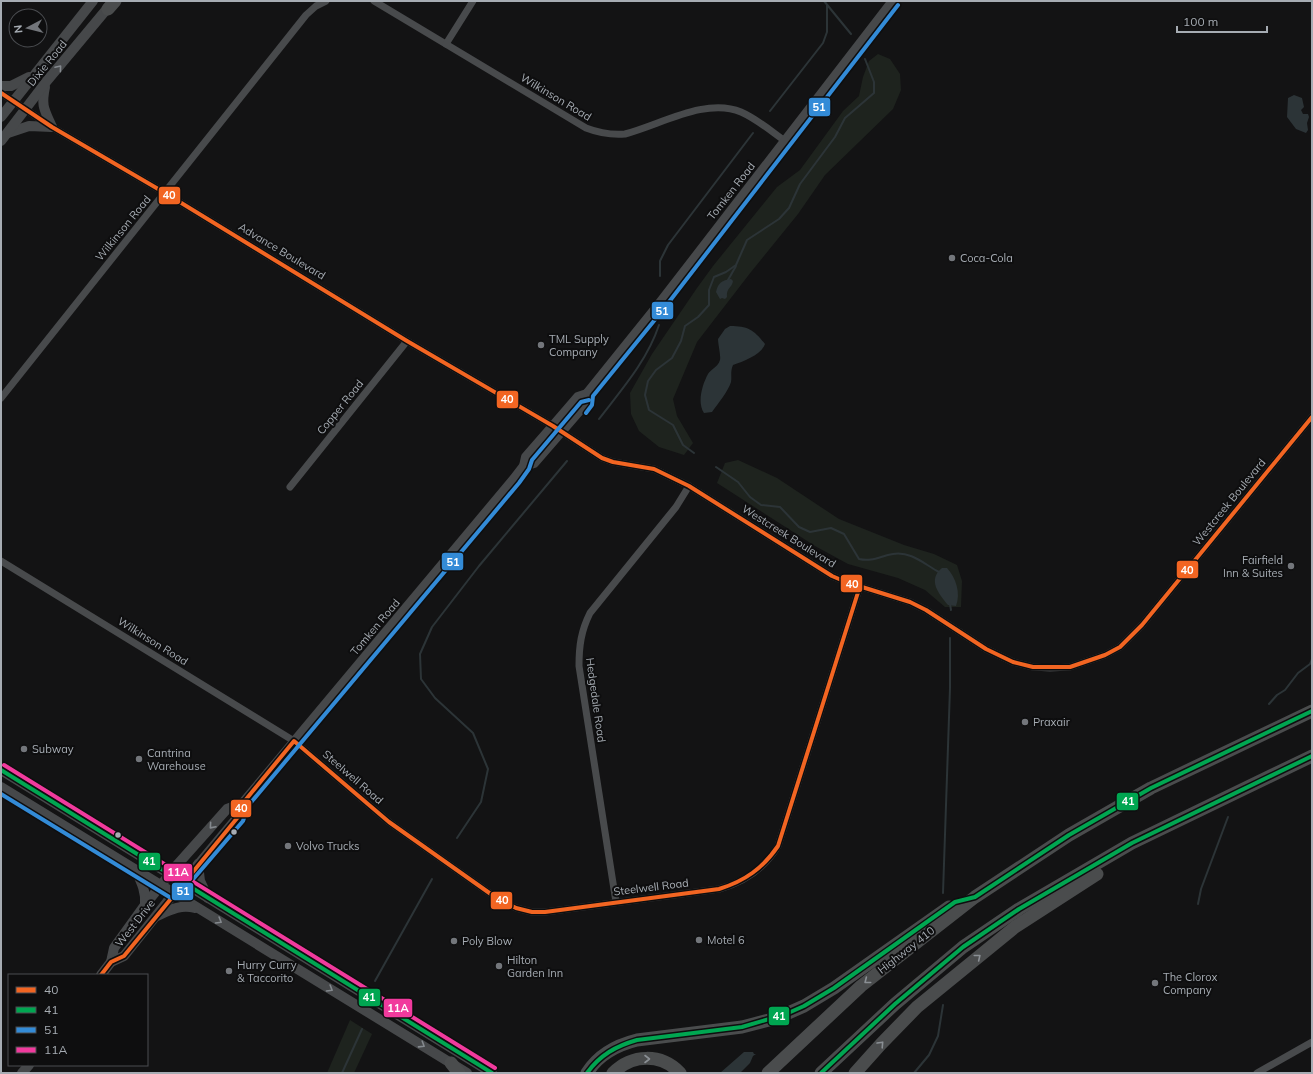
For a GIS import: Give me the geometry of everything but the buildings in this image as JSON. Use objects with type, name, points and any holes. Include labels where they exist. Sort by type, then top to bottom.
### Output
[{"type":"highway","name":"Highway 410","points":[[768,1073],[861,986],[975,897],[1069,835],[1151,788],[1312,711]]},
{"type":"highway","points":[[821,1073],[895,1004],[962,947],[1019,909],[1132,843],[1312,756]]},
{"type":"highway","points":[[856,1073],[881,1044],[917,1007],[1015,927],[1119,859],[1132,843]]},
{"type":"highway","points":[[587,1073],[590,1068],[610,1050],[628,1042],[749,1026],[786,1014],[804,1006],[834,988],[956,902],[975,897]]},
{"type":"highway","points":[[613,1073],[623,1064],[643,1058],[659,1060],[672,1066],[680,1073]]},
{"type":"main road","name":"Dixie Road","points":[[1,117],[93,1]]},
{"type":"main road","name":"Tomken Road","points":[[524,466],[534,463],[586,403],[587,394],[657,307],[893,1]]},
{"type":"main road","name":"Dixie Road","points":[[1,141],[46,82],[112,4]]},
{"type":"main road","points":[[1,86],[11,86],[34,74]]},
{"type":"main road","points":[[8,132],[29,126],[52,126],[43,107],[42,100],[46,82]]},
{"type":"main road","name":"Tomken Road","points":[[174,893],[184,883],[238,817],[243,803],[524,466],[526,457],[578,397],[587,394]]},
{"type":"main road","points":[[1,770],[492,1073]]},
{"type":"main road","points":[[1,788],[174,893],[455,1068],[467,1073]]},
{"type":"main road","name":"Tomken Road","points":[[161,885],[227,809],[243,803]]},
{"type":"main road","points":[[198,864],[200,881],[208,898]]},
{"type":"main road","points":[[136,871],[146,895],[145,905]]},
{"type":"main road","name":"West Drive","points":[[102,974],[111,962],[114,948],[161,885]]},
{"type":"main road","name":"West Drive","points":[[111,962],[124,956],[174,893]]},
{"type":"main road","points":[[155,917],[175,908],[187,906],[201,910]]},
{"type":"street","name":"Wilkinson Road","points":[[1,398],[306,15],[316,6],[326,1]]},
{"type":"street","name":"Wilkinson Road","points":[[374,1],[586,128],[596,132],[617,135],[625,134],[691,112],[718,108],[740,112],[755,120],[785,141]]},
{"type":"street","points":[[446,44],[473,1]]},
{"type":"street","name":"Advance Boulevard","points":[[1,93],[52,126],[165,193],[407,341],[552,426]]},
{"type":"street","name":"Copper Road","points":[[290,487],[407,341]]},
{"type":"street","name":"Westcreek Boulevard","points":[[552,426],[602,458],[613,462],[654,469],[689,486],[832,576],[910,602],[926,610],[986,649],[1013,662],[1033,667],[1050,668],[1070,667],[1105,655],[1120,647],[1142,625],[1312,417]]},
{"type":"street","name":"Hedgedale Road","points":[[616,902],[579,666],[581,638],[583,627],[590,613],[676,507],[689,486]]},
{"type":"street","name":"Wilkinson Road","points":[[1,561],[294,741]]},
{"type":"street","name":"Steelwell Road","points":[[294,741],[388,822],[507,904],[532,912],[539,912],[719,889],[731,886],[745,880],[771,858],[778,846],[860,586]]},
{"type":"street","points":[[1257,1073],[1275,1061],[1312,1042]]},
{"type":"shaded area","points":[[878,54],[890,59],[900,74],[901,90],[893,109],[825,175],[798,214],[697,342],[673,399],[677,416],[693,443],[684,455],[659,447],[639,431],[631,414],[630,393],[652,354],[713,266],[777,187],[800,170],[843,111],[859,96],[863,77],[869,61]]},
{"type":"shaded area","points":[[1294,95],[1302,98],[1304,107],[1301,110],[1303,114],[1308,114],[1309,117],[1307,123],[1308,130],[1306,133],[1296,129],[1287,117],[1288,98]]},
{"type":"shaded area","points":[[731,279],[733,281],[727,292],[727,297],[725,299],[720,299],[716,292],[719,284],[725,280]]},
{"type":"shaded area","points":[[730,326],[746,328],[754,332],[765,344],[756,354],[733,365],[730,385],[712,412],[704,413],[701,404],[702,389],[708,374],[720,360],[718,339],[725,329]]},
{"type":"shaded area","points":[[738,460],[777,478],[839,519],[904,545],[934,554],[957,565],[962,581],[961,607],[945,607],[925,590],[898,578],[848,564],[815,546],[717,483],[725,463]]},
{"type":"shaded area","points":[[942,568],[947,568],[953,576],[957,586],[958,596],[956,606],[948,605],[936,587],[935,577]]},
{"type":"shaded area","points":[[350,1020],[372,1034],[354,1073],[327,1073]]},
{"type":"shaded area","points":[[744,1052],[753,1052],[756,1054],[753,1056],[750,1063],[740,1073],[720,1073]]},
{"type":"waterway","points":[[824,1],[851,34]]},
{"type":"waterway","points":[[770,111],[823,43],[827,32],[827,5]]},
{"type":"waterway","points":[[694,453],[683,445],[673,425],[649,410],[645,395],[648,381],[656,370],[672,358],[681,341],[685,326],[698,317],[709,305],[709,290],[714,277],[726,272],[736,265],[747,240],[779,219],[789,208],[800,184],[835,137],[845,118],[874,93],[874,82],[865,59]]},
{"type":"waterway","points":[[660,276],[660,261],[668,245],[753,133]]},
{"type":"waterway","points":[[728,280],[736,266]]},
{"type":"waterway","points":[[599,419],[641,363],[659,325]]},
{"type":"waterway","points":[[457,838],[481,802],[488,769],[473,733],[435,698],[421,679],[420,654],[432,627],[479,566],[567,461]]},
{"type":"waterway","points":[[716,467],[738,482],[750,497],[761,505],[780,507],[799,527],[810,532],[831,528],[844,534],[859,559],[868,560],[893,554],[906,554],[939,572]]},
{"type":"waterway","points":[[950,604],[951,610]]},
{"type":"waterway","points":[[943,893],[950,688],[950,638]]},
{"type":"waterway","points":[[1269,704],[1277,695],[1285,690],[1298,673],[1310,664],[1312,659]]},
{"type":"waterway","points":[[1198,904],[1201,889],[1228,817]]},
{"type":"waterway","points":[[375,981],[432,879]]},
{"type":"waterway","points":[[914,1073],[929,1055],[938,1036],[943,1005]]},
{"type":"waterway","points":[[342,1073],[362,1029]]},
{"type":"transit line","name":"51","points":[[586,413],[592,405],[593,396],[662,311],[898,5]]},
{"type":"transit line","name":"40","points":[[1,93],[52,127],[165,193],[407,341],[553,426],[602,458],[613,462],[654,469],[689,486],[832,576],[846,582],[910,602],[926,610],[986,649],[1013,662],[1033,667],[1070,667],[1105,655],[1120,647],[1142,625],[1312,417]]},
{"type":"transit line","name":"51","points":[[1,794],[171,898],[177,898],[243,821],[248,806],[519,483],[529,469],[532,460],[581,402],[589,400]]},
{"type":"transit line","name":"40","points":[[102,974],[111,962],[124,956],[238,817],[243,803],[294,741],[389,822],[495,897],[516,908],[532,912],[545,912],[719,889],[745,878],[760,867],[778,846],[860,586]]},
{"type":"transit line","name":"41","points":[[587,1073],[597,1061],[615,1048],[637,1040],[742,1027],[786,1014],[804,1006],[834,988],[955,902],[975,897],[1069,835],[1151,788],[1312,711]]},
{"type":"transit line","name":"41","points":[[821,1073],[895,1004],[963,947],[1019,909],[1132,843],[1312,756]]},
{"type":"transit line","name":"11A","points":[[4,765],[495,1068]]},
{"type":"transit line","name":"41","points":[[1,770],[492,1073]]},
{"type":"place","name":"Coca-Cola","points":[[952,258]]},
{"type":"place","name":"TML Supply Company","points":[[541,345]]},
{"type":"place","name":"Fairfield Inn & Suites","points":[[1291,566]]},
{"type":"place","name":"Praxair","points":[[1025,722]]},
{"type":"place","name":"Subway","points":[[24,749]]},
{"type":"place","name":"Cantrina Warehouse","points":[[139,759]]},
{"type":"place","name":"Volvo Trucks","points":[[288,846]]},
{"type":"place","name":"Motel 6","points":[[699,940]]},
{"type":"place","name":"Poly Blow","points":[[454,941]]},
{"type":"place","name":"Hilton Garden Inn","points":[[499,966]]},
{"type":"place","name":"Hurry Curry & Taccorito","points":[[229,971]]},
{"type":"place","name":"The Clorox Company","points":[[1155,983]]}]
